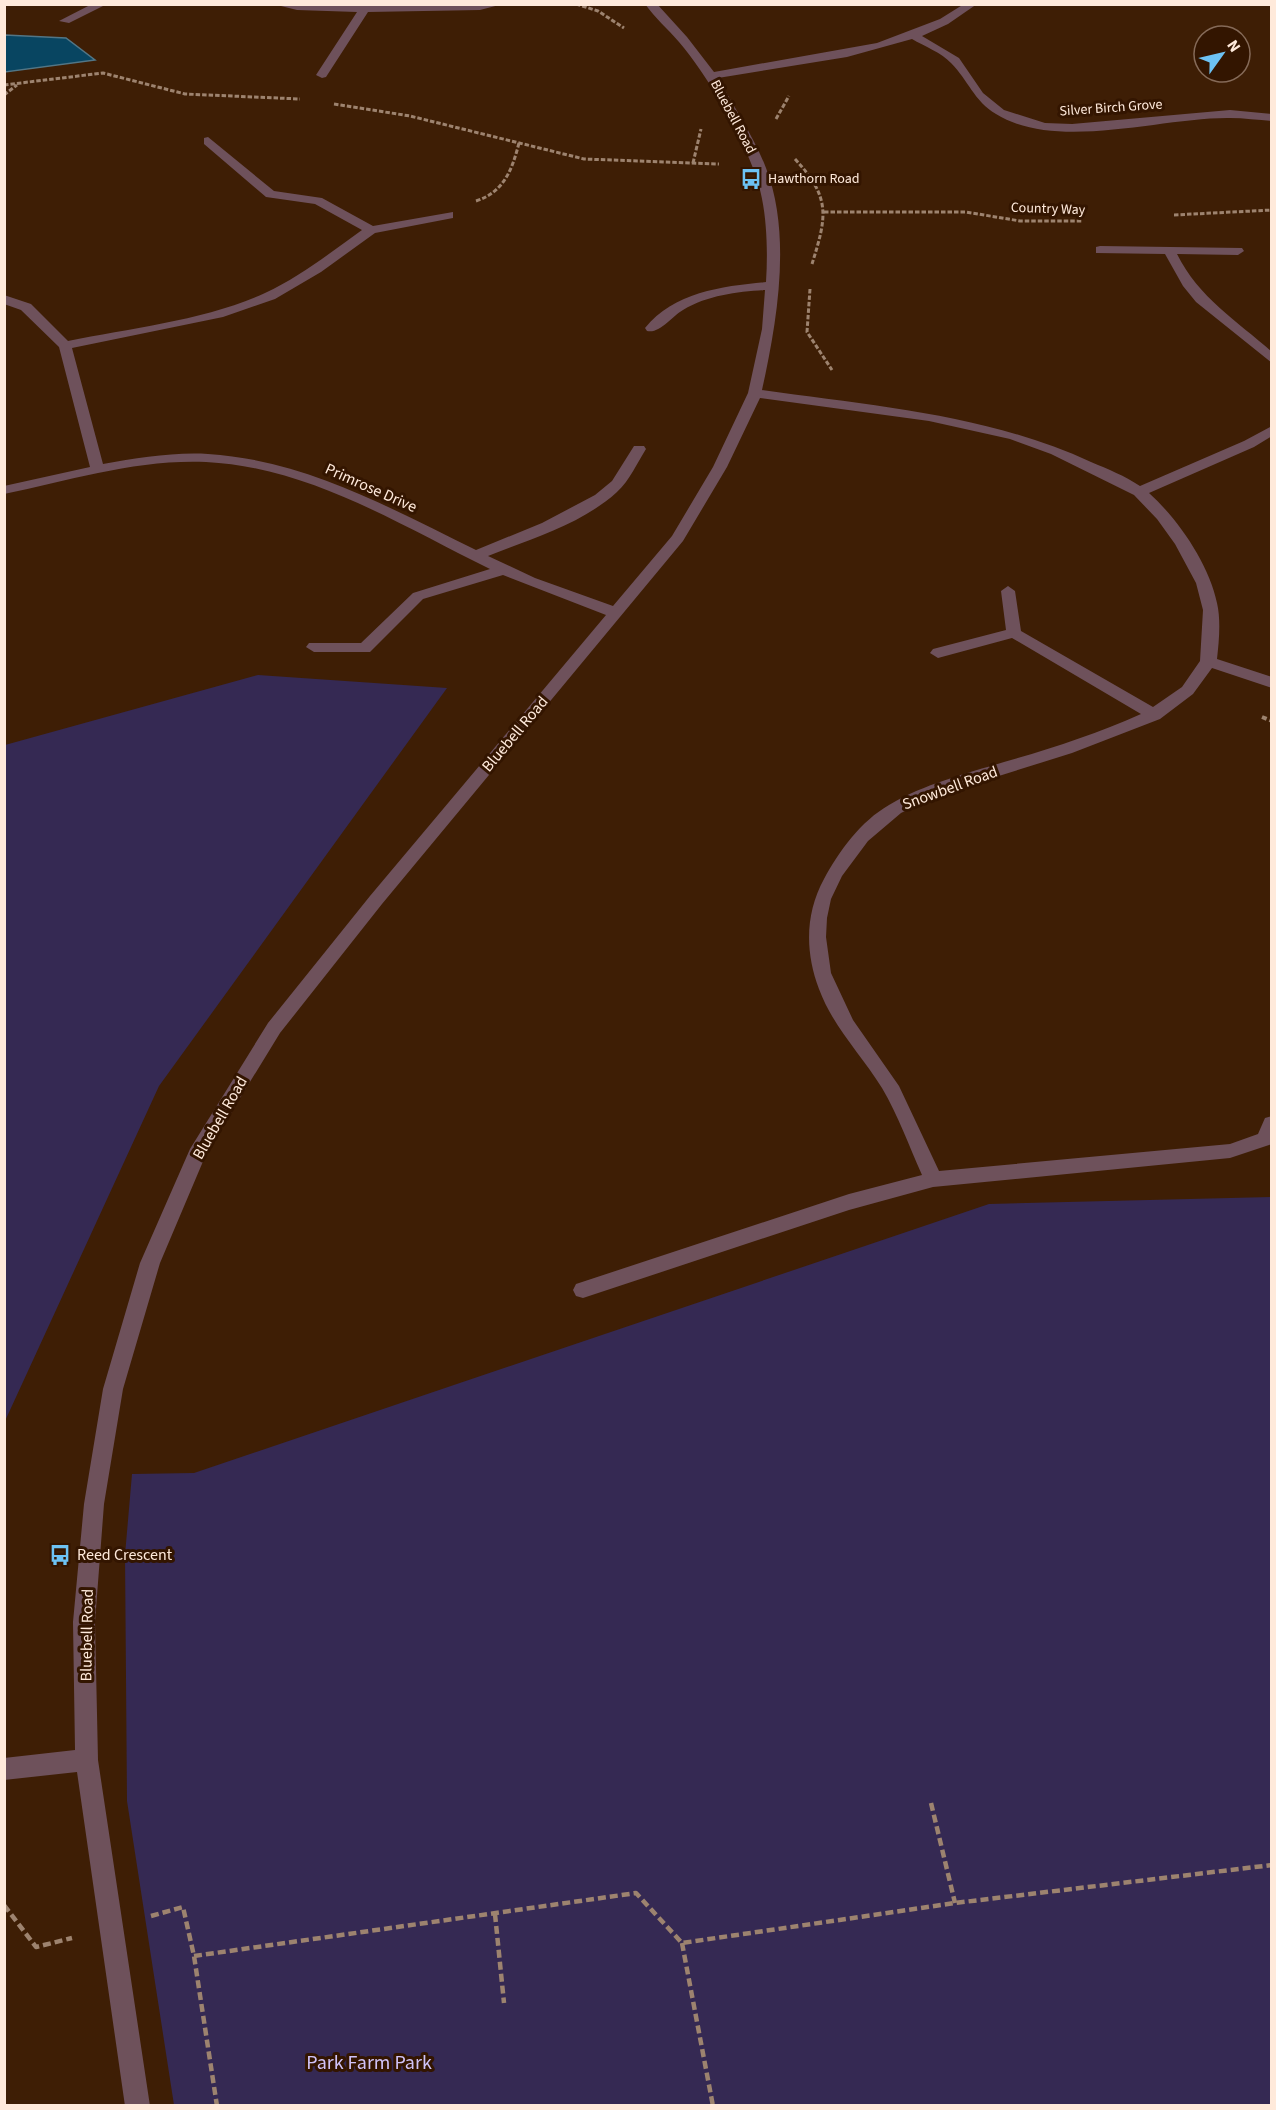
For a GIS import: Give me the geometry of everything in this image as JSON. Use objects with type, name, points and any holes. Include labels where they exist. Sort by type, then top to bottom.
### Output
[{"type":"street","points":[[65,21],[102,4]]},
{"type":"street","points":[[278,4],[364,10],[432,6],[477,9],[498,4]]},
{"type":"street","name":"Bluebell Road","points":[[138,2106],[87,1760],[84,1622],[94,1504],[113,1389],[150,1263],[199,1149],[274,1028],[376,900],[678,538],[720,467],[754,393],[769,329],[774,258],[769,209],[759,166],[711,76],[683,39],[650,4]]},
{"type":"street","points":[[711,76],[860,51],[940,25],[972,4]]},
{"type":"street","points":[[322,75],[364,10]]},
{"type":"street","name":"Silver Birch Grove","points":[[914,35],[955,60],[980,94],[1000,112],[1023,122],[1045,127],[1072,128],[1230,114],[1272,118]]},
{"type":"street","points":[[208,141],[270,194],[318,201],[370,230]]},
{"type":"street","points":[[65,346],[218,314],[270,296],[316,269],[370,230],[449,215]]},
{"type":"street","points":[[1100,250],[1239,251]]},
{"type":"street","points":[[1170,250],[1179,274],[1196,296],[1272,359]]},
{"type":"street","points":[[652,328],[671,309],[709,293],[772,285]]},
{"type":"street","points":[[4,299],[26,307],[65,346],[98,470]]},
{"type":"street","name":"Snowbell Road","points":[[754,393],[941,418],[995,430],[1045,445],[1138,492],[1180,539],[1204,582],[1214,617],[1208,661],[1185,692],[1154,715],[1111,734],[937,790],[895,809],[865,834],[846,859],[824,897],[815,934],[823,982],[855,1038],[892,1088],[933,1179]]},
{"type":"street","points":[[1138,492],[1249,444],[1272,430]]},
{"type":"street","points":[[475,556],[536,531],[590,504],[613,488],[639,449]]},
{"type":"street","name":"Primrose Drive","points":[[4,490],[98,470],[167,460],[206,458],[247,462],[294,473],[352,497],[503,570],[616,613]]},
{"type":"street","points":[[314,646],[366,648],[418,596],[503,570]]},
{"type":"street","points":[[1008,591],[1014,633]]},
{"type":"street","points":[[938,652],[1014,633],[1154,715]]},
{"type":"street","points":[[1208,661],[1272,683]]},
{"type":"street","points":[[583,1290],[849,1202],[933,1179],[1230,1151],[1265,1139],[1272,1123]]},
{"type":"street","points":[[4,1768],[87,1760]]},
{"type":"path","points":[[576,4],[598,11],[626,29]]},
{"type":"path","points":[[4,85],[103,73],[185,94],[284,96],[307,100]]},
{"type":"path","points":[[4,95],[18,84]]},
{"type":"path","points":[[330,104],[410,116],[584,159],[759,166]]},
{"type":"path","points":[[693,163],[702,123]]},
{"type":"path","points":[[449,215],[462,205],[493,197],[512,172],[519,143]]},
{"type":"path","points":[[1171,215],[1272,210]]},
{"type":"path","name":"Country Way","points":[[824,212],[966,212],[1020,221],[1084,221]]},
{"type":"path","points":[[931,1803],[955,1903]]},
{"type":"path","points":[[682,1942],[955,1903],[1272,1865]]},
{"type":"path","points":[[194,1956],[636,1893],[682,1942],[713,2106]]},
{"type":"path","points":[[4,1905],[36,1947]]},
{"type":"path","points":[[183,1907],[194,1956],[217,2106]]},
{"type":"path","points":[[495,1914],[504,2003]]},
{"type":"green space","points":[[258,675],[447,688],[159,1086],[5,1421],[5,745]]},
{"type":"green space","name":"Park Farm Park","points":[[1271,1197],[1271,2105],[174,2105],[127,1801],[125,1555],[132,1474],[194,1473],[989,1204]]},
{"type":"water","points":[[5,35],[66,38],[95,60],[5,72]]},
{"type":"place","name":"Hawthorn Road","points":[[751,179]]},
{"type":"place","name":"Reed Crescent","points":[[60,1555]]}]
